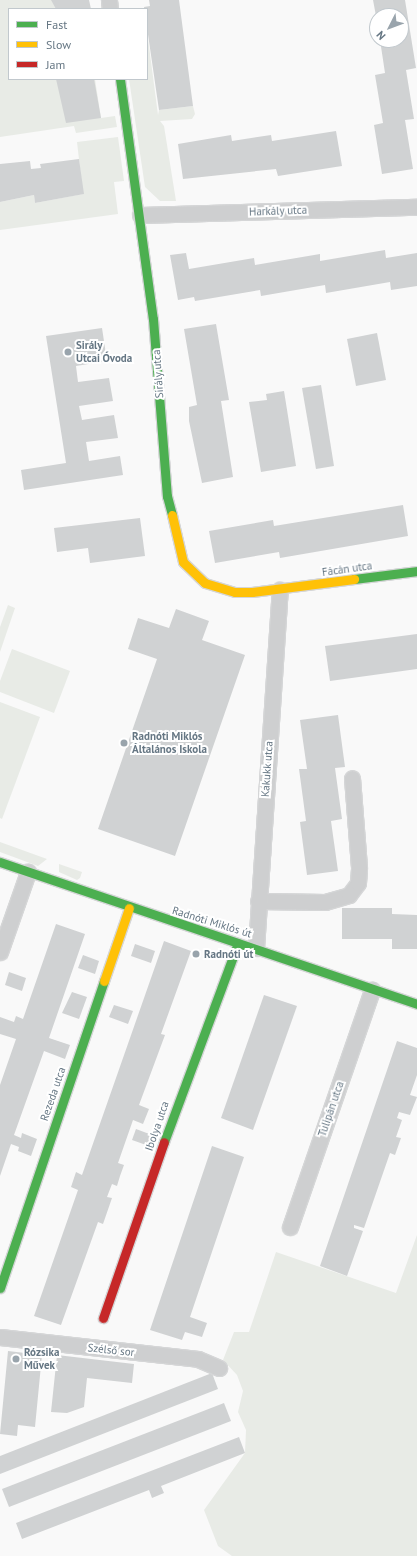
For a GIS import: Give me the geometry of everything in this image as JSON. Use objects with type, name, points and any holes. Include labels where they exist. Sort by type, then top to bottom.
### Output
[{"type":"street","name":"Sirály utca","points":[[120,80],[140,215],[153,318],[167,496],[183,562],[206,583],[236,592],[280,590]]},
{"type":"street","name":"Harkály utca","points":[[140,215],[417,207]]},
{"type":"street","name":"Fácán utca","points":[[280,590],[417,571]]},
{"type":"street","name":"Kakukk utca","points":[[256,948],[280,590]]},
{"type":"street","points":[[258,901],[325,902],[349,895],[358,883],[359,868],[352,778]]},
{"type":"street","name":"Radnóti Miklós út","points":[[0,862],[129,908],[256,948],[372,990],[417,1004]]},
{"type":"street","points":[[0,952],[28,872]]},
{"type":"street","name":"Rezeda utca","points":[[0,1288],[129,908]]},
{"type":"street","name":"Ibolya utca","points":[[103,1318],[175,1111],[238,943]]},
{"type":"street","name":"Tulipán utca","points":[[290,1227],[372,990]]},
{"type":"street","name":"Szélső sor","points":[[0,1337],[198,1359],[220,1368]]},
{"type":"shaded area","points":[[0,0],[85,0],[86,8],[8,8],[8,80],[95,80],[101,118],[115,116],[117,127],[76,133],[74,126],[0,137]]},
{"type":"shaded area","points":[[148,39],[158,115],[159,110],[193,106],[195,114],[192,119],[160,121],[164,126],[176,201],[160,201],[145,187],[129,80],[148,80]]},
{"type":"shaded area","points":[[118,137],[124,181],[114,182],[118,214],[0,230],[0,202],[34,195],[35,203],[83,194],[77,142]]},
{"type":"shaded area","points":[[8,605],[15,608],[0,652],[0,627]]},
{"type":"shaded area","points":[[12,649],[70,671],[54,713],[0,692],[0,681]]},
{"type":"shaded area","points":[[0,702],[40,717],[2,819],[0,818]]},
{"type":"shaded area","points":[[0,842],[47,859],[38,866],[0,852]]},
{"type":"shaded area","points":[[59,864],[82,872],[80,878],[77,880],[59,872]]},
{"type":"shaded area","points":[[417,1235],[417,1556],[232,1556],[218,1546],[204,1510],[245,1453],[246,1430],[238,1412],[243,1391],[237,1375],[223,1360],[234,1332],[249,1332],[276,1252],[396,1293]]},
{"type":"building","points":[[51,0],[89,0],[91,8],[55,8]]},
{"type":"building","points":[[149,0],[179,0],[193,106],[159,110],[148,34],[148,8],[144,7],[150,6]]},
{"type":"building","points":[[373,0],[405,0],[406,8],[374,8]]},
{"type":"building","points":[[409,25],[416,68],[406,70],[414,119],[405,120],[413,169],[382,174],[374,125],[383,123],[375,75],[385,73],[381,48],[409,48]]},
{"type":"building","points":[[56,80],[94,80],[101,118],[66,123]]},
{"type":"building","points":[[336,131],[342,166],[278,176],[276,169],[183,179],[178,144],[231,135],[232,141],[271,135],[272,141]]},
{"type":"building","points":[[79,159],[84,194],[35,203],[34,195],[0,202],[0,164],[30,161],[31,169],[41,168],[40,164]]},
{"type":"building","points":[[385,250],[386,258],[417,253],[417,286],[391,290],[390,282],[326,293],[325,285],[261,296],[260,290],[195,301],[194,297],[178,300],[170,255],[186,253],[189,269],[254,258],[255,265],[320,254],[320,261]]},
{"type":"building","points":[[216,324],[229,400],[221,401],[233,477],[202,483],[189,421],[189,407],[197,405],[184,329]]},
{"type":"building","points":[[102,328],[107,361],[76,366],[78,382],[109,378],[113,401],[79,406],[82,420],[114,415],[118,438],[86,442],[89,461],[120,456],[123,475],[24,490],[21,470],[66,463],[46,336]]},
{"type":"building","points":[[377,333],[386,380],[356,386],[347,339]]},
{"type":"building","points":[[321,385],[334,466],[316,469],[302,388]]},
{"type":"building","points":[[284,391],[296,466],[261,472],[249,402],[267,400],[266,394]]},
{"type":"building","points":[[403,505],[408,536],[280,558],[279,552],[215,563],[209,531],[273,520],[274,526]]},
{"type":"building","points":[[140,518],[145,556],[90,563],[88,548],[57,552],[54,528]]},
{"type":"building","points":[[176,609],[209,621],[202,640],[245,655],[175,856],[98,829],[157,659],[128,649],[138,618],[169,628]]},
{"type":"building","points":[[417,634],[417,669],[330,681],[325,646]]},
{"type":"building","points":[[338,715],[345,767],[335,768],[342,819],[331,821],[338,871],[307,875],[300,822],[306,821],[299,769],[307,769],[300,720]]},
{"type":"building","points":[[342,908],[392,908],[392,914],[417,915],[417,949],[392,949],[392,939],[342,939]]},
{"type":"building","points":[[56,924],[85,934],[49,1038],[70,1045],[65,1059],[44,1051],[14,1135],[21,1138],[22,1133],[37,1139],[31,1156],[18,1151],[19,1147],[11,1144],[0,1176],[0,1085],[16,1039],[0,1034],[0,1017],[14,1022],[16,1016],[23,1019]]},
{"type":"building","points":[[164,941],[191,951],[161,1034],[165,1035],[139,1105],[149,1109],[143,1124],[133,1120],[118,1163],[124,1165],[117,1186],[112,1184],[107,1197],[112,1198],[103,1224],[98,1222],[61,1325],[34,1316],[78,1190],[71,1187],[76,1172],[82,1175]]},
{"type":"building","points":[[135,944],[155,951],[151,963],[131,956]]},
{"type":"building","points":[[83,955],[99,961],[95,974],[78,968]]},
{"type":"building","points":[[9,972],[26,978],[22,991],[5,985]]},
{"type":"building","points":[[72,992],[87,997],[79,1019],[62,1013]]},
{"type":"building","points":[[264,995],[297,1006],[253,1130],[221,1118]]},
{"type":"building","points":[[114,1005],[133,1011],[128,1024],[109,1017]]},
{"type":"building","points":[[397,1041],[417,1048],[417,1075],[410,1095],[417,1097],[410,1115],[399,1112],[397,1118],[402,1120],[396,1137],[401,1138],[395,1155],[390,1153],[364,1228],[354,1225],[354,1228],[363,1231],[347,1276],[320,1266]]},
{"type":"building","points":[[136,1129],[152,1135],[149,1146],[132,1140]]},
{"type":"building","points":[[212,1146],[244,1157],[190,1317],[207,1323],[202,1337],[185,1332],[182,1340],[150,1330]]},
{"type":"building","points":[[8,1351],[42,1355],[35,1427],[18,1425],[17,1436],[0,1434]]},
{"type":"building","points":[[57,1355],[134,1364],[132,1383],[87,1378],[84,1407],[67,1413],[51,1412]]},
{"type":"building","points":[[212,1373],[218,1389],[0,1474],[0,1456]]},
{"type":"building","points":[[224,1403],[231,1421],[9,1507],[2,1489]]},
{"type":"building","points":[[239,1437],[245,1453],[161,1486],[164,1493],[152,1498],[149,1490],[22,1539],[16,1523]]},
{"type":"traffic: fast","points":[[120,80],[153,319],[167,496],[172,515]]},
{"type":"traffic: fast","points":[[354,579],[417,571]]},
{"type":"traffic: fast","points":[[0,862],[417,1004]]},
{"type":"traffic: fast","points":[[164,1142],[238,943]]},
{"type":"traffic: fast","points":[[0,1288],[104,981]]},
{"type":"traffic: slow","points":[[172,515],[183,562],[205,583],[235,592],[252,592],[354,579]]},
{"type":"traffic: slow","points":[[104,981],[129,908]]},
{"type":"traffic: jam","points":[[103,1318],[164,1142]]},
{"type":"place","name":"Sirály Utcai Óvoda","points":[[68,352]]},
{"type":"place","name":"Radnóti Miklós Általános Iskola","points":[[124,743]]},
{"type":"place","name":"Radnóti út","points":[[196,954]]},
{"type":"place","name":"Rózsika Művek","points":[[16,1359]]}]
